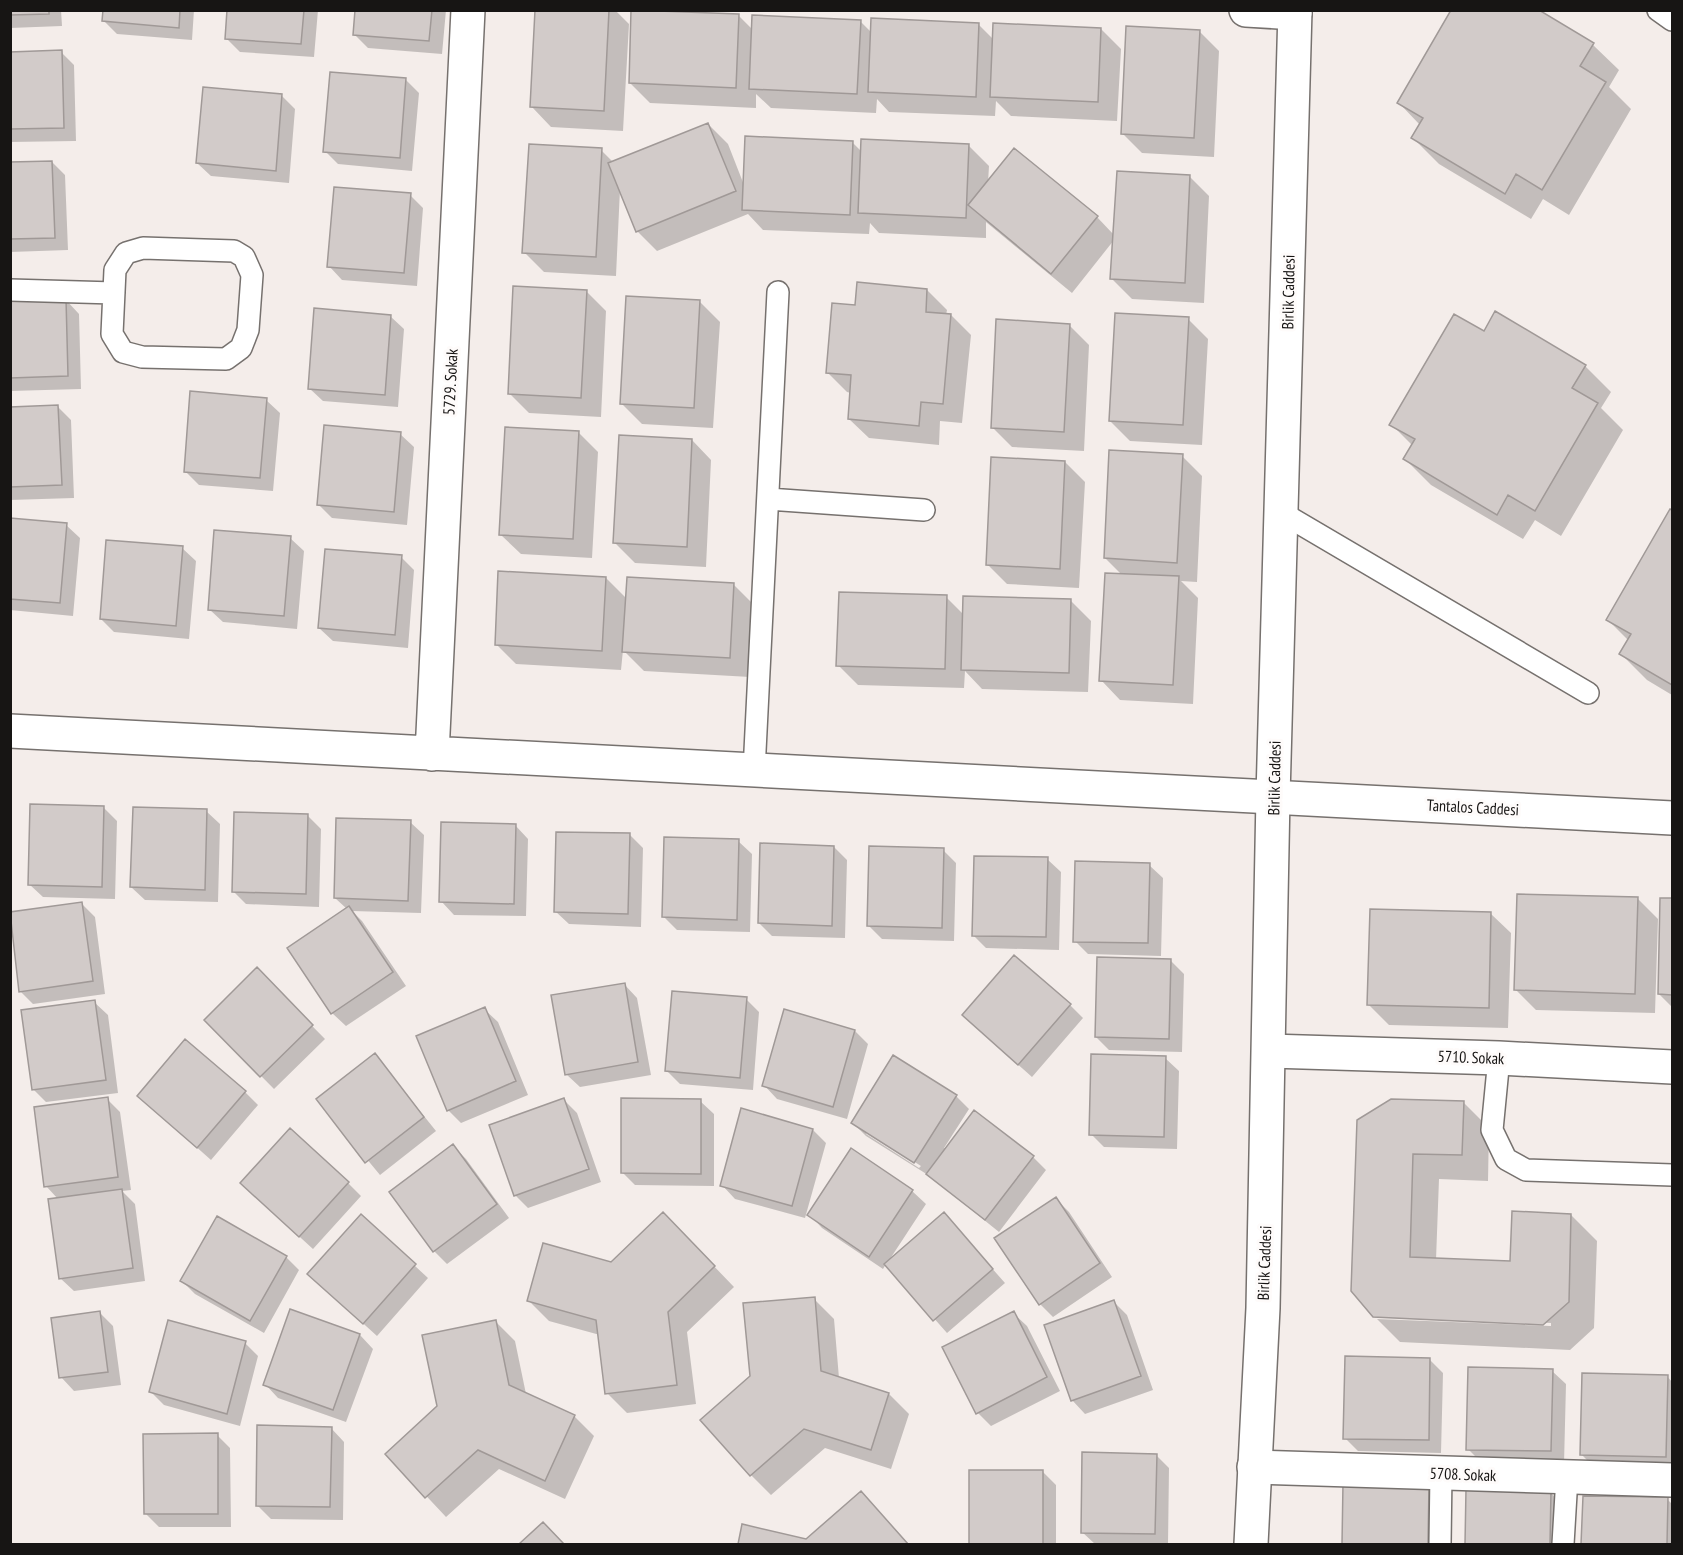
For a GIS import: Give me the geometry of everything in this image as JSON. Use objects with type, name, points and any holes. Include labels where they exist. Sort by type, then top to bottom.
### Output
[{"type":"street","name":"5729. Sokak","points":[[432,754],[468,10]]},
{"type":"street","points":[[1246,10],[1295,12]]},
{"type":"street","name":"Birlik Caddesi","points":[[1251,1545],[1263,1308],[1273,796],[1295,12]]},
{"type":"street","name":"Tantalos Caddesi","points":[[10,731],[1672,818]]},
{"type":"street","name":"5710. Sokak","points":[[1269,1051],[1499,1058],[1672,1068]]},
{"type":"street","name":"5708. Sokak","points":[[1254,1467],[1672,1480]]},
{"type":"lane","points":[[1658,10],[1672,20]]},
{"type":"lane","points":[[143,248],[234,251],[244,257],[252,275],[248,330],[241,348],[226,359],[142,357],[123,352],[112,334],[114,293],[115,270],[126,253],[143,248]]},
{"type":"lane","points":[[10,290],[114,293]]},
{"type":"lane","points":[[754,771],[778,292]]},
{"type":"lane","points":[[768,499],[924,510]]},
{"type":"lane","points":[[1282,513],[1588,693]]},
{"type":"lane","points":[[1499,1058],[1492,1130],[1506,1159],[1526,1170],[1672,1175]]},
{"type":"lane","points":[[1440,1545],[1441,1473]]},
{"type":"lane","points":[[1563,1545],[1567,1477]]},
{"type":"building","points":[[10,10],[49,10],[49,14],[10,15]]},
{"type":"building","points":[[103,10],[180,10],[179,28],[102,21]]},
{"type":"building","points":[[227,10],[304,10],[301,44],[225,39]]},
{"type":"building","points":[[355,10],[432,10],[429,41],[353,35]]},
{"type":"building","points":[[535,10],[609,10],[604,111],[530,107]]},
{"type":"building","points":[[631,10],[739,14],[736,88],[629,83]]},
{"type":"building","points":[[1451,10],[1539,10],[1594,43],[1580,66],[1606,82],[1542,190],[1516,174],[1505,194],[1411,138],[1423,118],[1397,103]]},
{"type":"building","points":[[752,15],[861,20],[857,94],[749,89]]},
{"type":"building","points":[[871,18],[979,23],[976,97],[868,92]]},
{"type":"building","points":[[993,23],[1101,28],[1098,102],[990,97]]},
{"type":"building","points":[[1126,26],[1200,30],[1194,138],[1121,134]]},
{"type":"building","points":[[62,50],[64,128],[10,129],[10,52]]},
{"type":"building","points":[[330,72],[406,78],[400,158],[323,152]]},
{"type":"building","points":[[203,87],[282,94],[276,171],[196,163]]},
{"type":"building","points":[[708,123],[736,191],[636,232],[608,163]]},
{"type":"building","points":[[745,136],[853,141],[850,215],[742,210]]},
{"type":"building","points":[[861,139],[969,144],[966,218],[858,213]]},
{"type":"building","points":[[529,144],[602,148],[596,257],[522,253]]},
{"type":"building","points":[[1014,148],[1098,216],[1051,274],[968,205]]},
{"type":"building","points":[[52,161],[55,238],[10,239],[10,162]]},
{"type":"building","points":[[1117,171],[1190,175],[1185,283],[1110,279]]},
{"type":"building","points":[[334,187],[411,193],[404,273],[327,267]]},
{"type":"building","points":[[857,282],[927,289],[926,312],[951,314],[943,404],[921,402],[919,426],[848,419],[851,375],[826,373],[832,303],[855,305]]},
{"type":"building","points":[[513,286],[587,290],[581,398],[508,394]]},
{"type":"building","points":[[626,296],[700,300],[694,408],[620,404]]},
{"type":"building","points":[[66,299],[68,376],[10,378],[10,300]]},
{"type":"building","points":[[314,308],[391,315],[385,395],[308,389]]},
{"type":"building","points":[[1495,311],[1586,365],[1572,388],[1598,403],[1535,511],[1508,495],[1497,515],[1403,459],[1415,439],[1389,425],[1454,314],[1484,331]]},
{"type":"building","points":[[1115,313],[1189,317],[1183,425],[1109,421]]},
{"type":"building","points":[[996,319],[1070,324],[1064,432],[991,428]]},
{"type":"building","points":[[190,391],[267,398],[260,478],[184,472]]},
{"type":"building","points":[[58,405],[62,485],[10,487],[10,407]]},
{"type":"building","points":[[324,425],[401,432],[394,512],[317,505]]},
{"type":"building","points":[[505,427],[579,431],[573,539],[499,535]]},
{"type":"building","points":[[619,435],[692,439],[687,547],[613,543]]},
{"type":"building","points":[[1109,450],[1183,454],[1177,563],[1104,558]]},
{"type":"building","points":[[991,457],[1065,461],[1060,569],[986,565]]},
{"type":"building","points":[[1670,509],[1672,510],[1672,685],[1619,654],[1631,634],[1606,620]]},
{"type":"building","points":[[10,518],[67,523],[60,603],[10,599]]},
{"type":"building","points":[[214,530],[291,536],[284,616],[208,610]]},
{"type":"building","points":[[106,540],[183,546],[176,626],[100,619]]},
{"type":"building","points":[[325,549],[402,555],[395,635],[318,628]]},
{"type":"building","points":[[498,571],[606,577],[602,651],[495,645]]},
{"type":"building","points":[[1105,573],[1179,576],[1173,685],[1099,681]]},
{"type":"building","points":[[627,577],[734,583],[730,658],[622,652]]},
{"type":"building","points":[[839,592],[947,595],[945,669],[836,666]]},
{"type":"building","points":[[963,596],[1071,599],[1069,673],[961,670]]},
{"type":"building","points":[[30,804],[104,806],[102,887],[28,885]]},
{"type":"building","points":[[133,807],[207,809],[205,890],[130,887]]},
{"type":"building","points":[[234,812],[308,814],[306,894],[232,892]]},
{"type":"building","points":[[336,818],[411,820],[408,901],[334,898]]},
{"type":"building","points":[[441,822],[516,824],[514,904],[439,902]]},
{"type":"building","points":[[556,832],[630,833],[628,914],[554,912]]},
{"type":"building","points":[[664,837],[739,839],[737,920],[662,917]]},
{"type":"building","points":[[760,843],[834,846],[832,926],[758,923]]},
{"type":"building","points":[[869,846],[944,848],[942,928],[867,926]]},
{"type":"building","points":[[974,856],[1048,857],[1046,937],[972,936]]},
{"type":"building","points":[[1075,861],[1150,863],[1148,943],[1073,942]]},
{"type":"building","points":[[1517,894],[1638,897],[1635,994],[1514,990]]},
{"type":"building","points":[[1660,898],[1672,898],[1672,995],[1658,994]]},
{"type":"building","points":[[82,902],[93,981],[19,992],[10,912]]},
{"type":"building","points":[[349,906],[393,972],[331,1014],[287,948]]},
{"type":"building","points":[[1370,909],[1491,912],[1489,1008],[1367,1005]]},
{"type":"building","points":[[1014,955],[1071,1004],[1018,1065],[962,1015]]},
{"type":"building","points":[[1097,957],[1171,959],[1169,1039],[1095,1037]]},
{"type":"building","points":[[257,967],[313,1025],[260,1077],[204,1020]]},
{"type":"building","points":[[625,983],[638,1062],[565,1075],[551,995]]},
{"type":"building","points":[[672,991],[747,997],[740,1078],[665,1071]]},
{"type":"building","points":[[95,1000],[106,1080],[32,1090],[21,1010]]},
{"type":"building","points":[[485,1007],[516,1081],[447,1111],[416,1036]]},
{"type":"building","points":[[784,1009],[855,1030],[833,1107],[762,1086]]},
{"type":"building","points":[[185,1039],[246,1091],[197,1148],[137,1096]]},
{"type":"building","points":[[375,1053],[424,1117],[365,1163],[316,1099]]},
{"type":"building","points":[[1091,1054],[1166,1056],[1164,1137],[1089,1135]]},
{"type":"building","points":[[893,1055],[957,1095],[914,1163],[851,1123]]},
{"type":"building","points":[[108,1097],[118,1177],[44,1187],[34,1107]]},
{"type":"building","points":[[564,1098],[589,1169],[514,1196],[489,1125]]},
{"type":"building","points":[[621,1098],[701,1099],[701,1174],[621,1173]]},
{"type":"building","points":[[1391,1099],[1464,1101],[1462,1155],[1413,1154],[1410,1257],[1510,1261],[1512,1211],[1571,1214],[1569,1302],[1543,1325],[1373,1317],[1351,1291],[1357,1120]]},
{"type":"building","points":[[741,1108],[813,1129],[792,1206],[720,1186]]},
{"type":"building","points":[[974,1110],[1034,1156],[985,1220],[926,1174]]},
{"type":"building","points":[[290,1128],[349,1182],[299,1237],[240,1183]]},
{"type":"building","points":[[453,1144],[497,1204],[433,1252],[389,1192]]},
{"type":"building","points":[[851,1148],[913,1190],[869,1257],[807,1215]]},
{"type":"building","points":[[122,1189],[133,1268],[59,1279],[48,1199]]},
{"type":"building","points":[[1056,1197],[1100,1263],[1039,1305],[994,1238]]},
{"type":"building","points":[[663,1212],[715,1266],[668,1312],[677,1385],[605,1394],[596,1320],[527,1301],[543,1243],[611,1262]]},
{"type":"building","points":[[944,1212],[993,1269],[933,1321],[884,1264]]},
{"type":"building","points":[[361,1214],[416,1264],[363,1324],[307,1274]]},
{"type":"building","points":[[217,1216],[287,1256],[250,1321],[180,1281]]},
{"type":"building","points":[[815,1297],[821,1371],[889,1393],[871,1450],[804,1429],[750,1476],[700,1420],[750,1376],[743,1303]]},
{"type":"building","points":[[1114,1300],[1141,1376],[1071,1401],[1044,1325]]},
{"type":"building","points":[[290,1309],[360,1334],[333,1410],[263,1385]]},
{"type":"building","points":[[100,1311],[108,1372],[59,1378],[51,1318]]},
{"type":"building","points":[[1014,1311],[1047,1377],[976,1414],[942,1347]]},
{"type":"building","points":[[168,1320],[246,1341],[227,1414],[149,1392]]},
{"type":"building","points":[[496,1320],[509,1385],[575,1415],[545,1481],[478,1450],[425,1498],[385,1454],[437,1406],[422,1335]]},
{"type":"building","points":[[1345,1356],[1430,1358],[1429,1440],[1343,1439]]},
{"type":"building","points":[[1468,1367],[1553,1369],[1551,1451],[1466,1450]]},
{"type":"building","points":[[1582,1373],[1668,1375],[1666,1457],[1580,1455]]},
{"type":"building","points":[[257,1425],[332,1427],[330,1507],[256,1506]]},
{"type":"building","points":[[218,1433],[218,1514],[144,1514],[143,1434]]},
{"type":"building","points":[[1082,1452],[1157,1454],[1155,1534],[1081,1533]]},
{"type":"building","points":[[969,1470],[1043,1470],[1043,1544],[969,1544]]},
{"type":"building","points":[[1343,1483],[1429,1485],[1428,1544],[1342,1544]]},
{"type":"building","points":[[1466,1489],[1551,1491],[1550,1544],[1465,1544]]},
{"type":"building","points":[[861,1491],[908,1544],[738,1544],[742,1524],[806,1539]]},
{"type":"building","points":[[1583,1496],[1668,1497],[1667,1544],[1581,1544]]},
{"type":"building","points":[[543,1522],[564,1544],[519,1544]]}]
